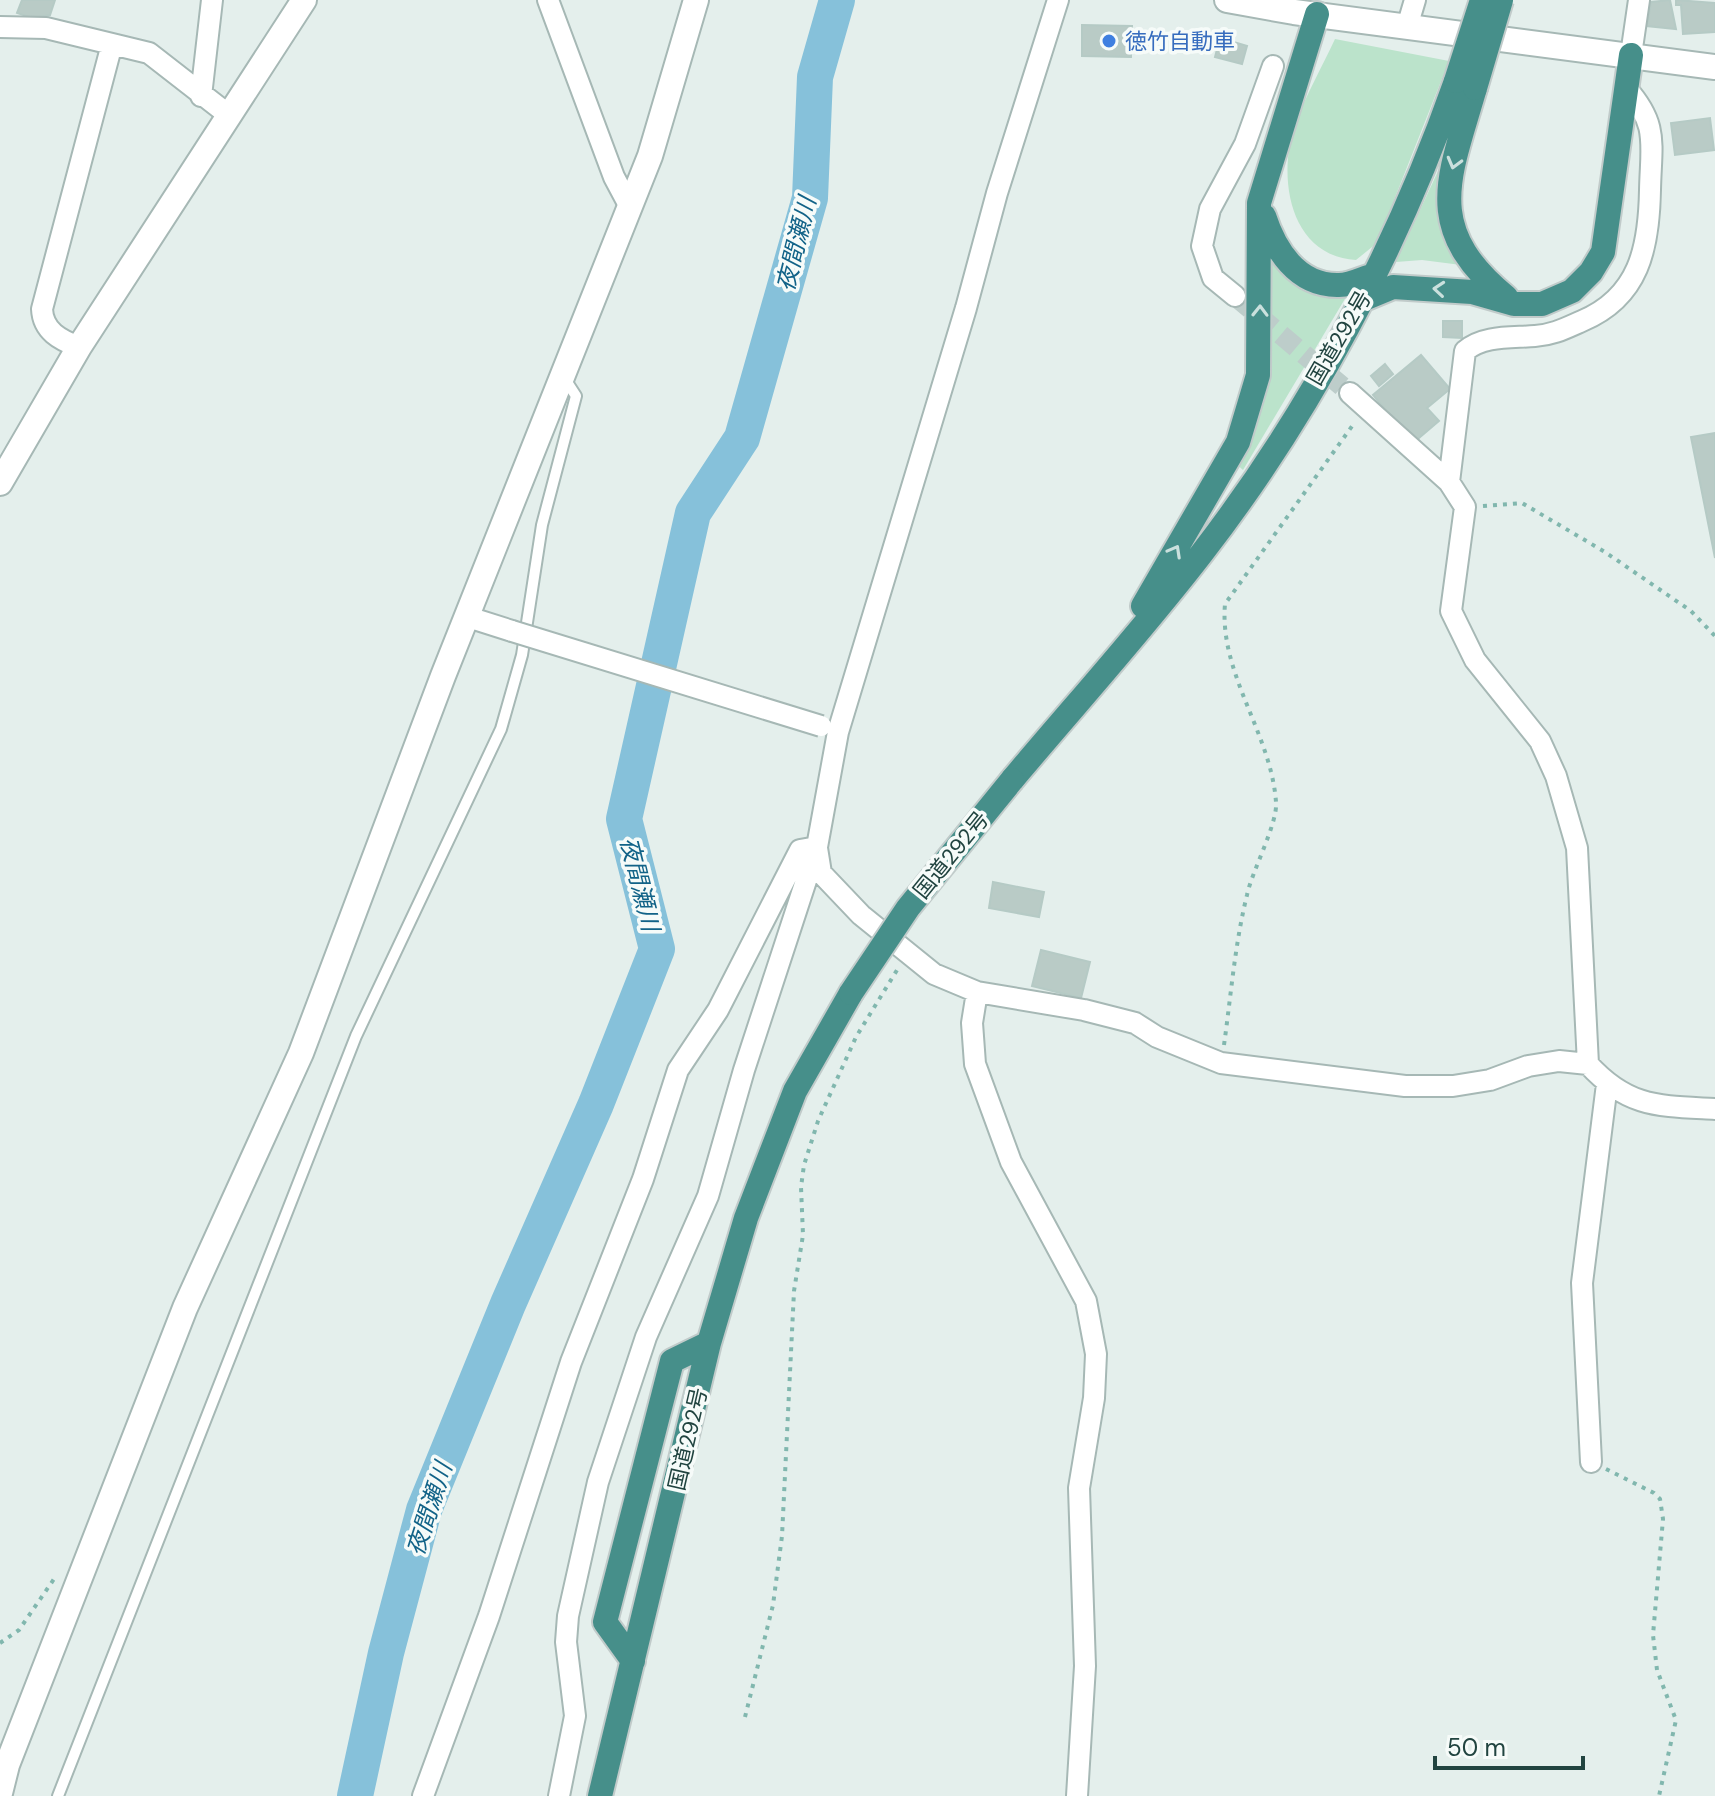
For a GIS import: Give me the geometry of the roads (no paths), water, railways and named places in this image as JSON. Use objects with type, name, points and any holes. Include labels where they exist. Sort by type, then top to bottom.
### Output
[{"type":"highway","name":"国道292号","points":[[600,1796],[709,1343],[746,1218],[795,1091],[851,993],[908,908],[1203,552],[1277,445],[1364,299],[1466,85],[1482,0]]},
{"type":"highway","points":[[1501,0],[1466,85],[1448,183],[1449,217],[1460,249],[1478,274],[1514,304]]},
{"type":"highway","points":[[1107,667],[1238,442],[1258,375],[1259,203],[1317,14]]},
{"type":"highway","points":[[1364,299],[1393,287],[1472,292],[1514,304],[1542,304],[1572,291],[1591,272],[1603,252],[1631,55]]},
{"type":"highway","points":[[1259,203],[1272,241],[1289,265],[1313,281],[1339,286],[1374,275]]},
{"type":"highway","points":[[633,1661],[605,1622],[672,1361],[709,1343]]},
{"type":"street","points":[[201,96],[212,0]]},
{"type":"street","points":[[0,483],[79,347],[304,0]]},
{"type":"street","points":[[548,0],[614,177],[630,207]]},
{"type":"street","points":[[0,1793],[14,1747],[185,1308],[301,1053],[468,617],[650,156],[696,0]]},
{"type":"street","points":[[559,1796],[575,1716],[566,1642],[568,1616],[598,1482],[646,1337],[708,1196],[744,1070],[817,847],[829,729],[966,308],[997,193],[1058,0]]},
{"type":"street","points":[[1227,0],[1715,67]]},
{"type":"street","points":[[1407,27],[1415,0]]},
{"type":"street","points":[[1631,55],[1639,0]]},
{"type":"street","points":[[0,27],[46,28],[149,53],[230,116]]},
{"type":"street","points":[[79,347],[57,338],[47,328],[42,309],[112,44]]},
{"type":"street","points":[[1235,296],[1213,278],[1202,246],[1210,209],[1245,144],[1273,66]]},
{"type":"street","points":[[1449,482],[1465,351],[1475,342],[1551,335],[1608,310],[1627,288],[1637,269],[1649,227],[1651,129],[1645,110],[1626,88]]},
{"type":"street","points":[[1350,393],[1449,482],[1465,507],[1451,611],[1475,660],[1540,741],[1556,776],[1577,848],[1588,1064]]},
{"type":"street","points":[[468,617],[829,729]]},
{"type":"street","points":[[817,847],[821,873],[861,915],[934,974],[977,992],[1084,1010],[1135,1023],[1157,1037],[1221,1063],[1405,1086],[1441,1086],[1490,1080],[1528,1066],[1559,1061],[1588,1064],[1607,1084],[1646,1104],[1715,1109]]},
{"type":"street","points":[[423,1796],[489,1616],[571,1362],[643,1179],[678,1070],[718,1010],[800,850],[817,847]]},
{"type":"street","points":[[977,992],[972,1023],[975,1064],[1011,1162],[1086,1301],[1096,1354],[1094,1398],[1079,1488],[1085,1666],[1077,1796]]},
{"type":"street","points":[[1591,1462],[1582,1283],[1607,1084]]},
{"type":"lane","points":[[58,1796],[356,1036],[501,729],[522,655],[542,525],[576,396],[564,377]]},
{"type":"waterway","name":"夜間瀬川","points":[[355,1796],[386,1653],[424,1510],[508,1304],[596,1104],[657,949],[624,819],[693,513],[742,438],[810,198],[815,77],[837,0]]},
{"type":"tunnel","points":[[1235,296],[1350,393]]},
{"type":"place","name":"徳竹自動車","points":[[1109,41]]}]
